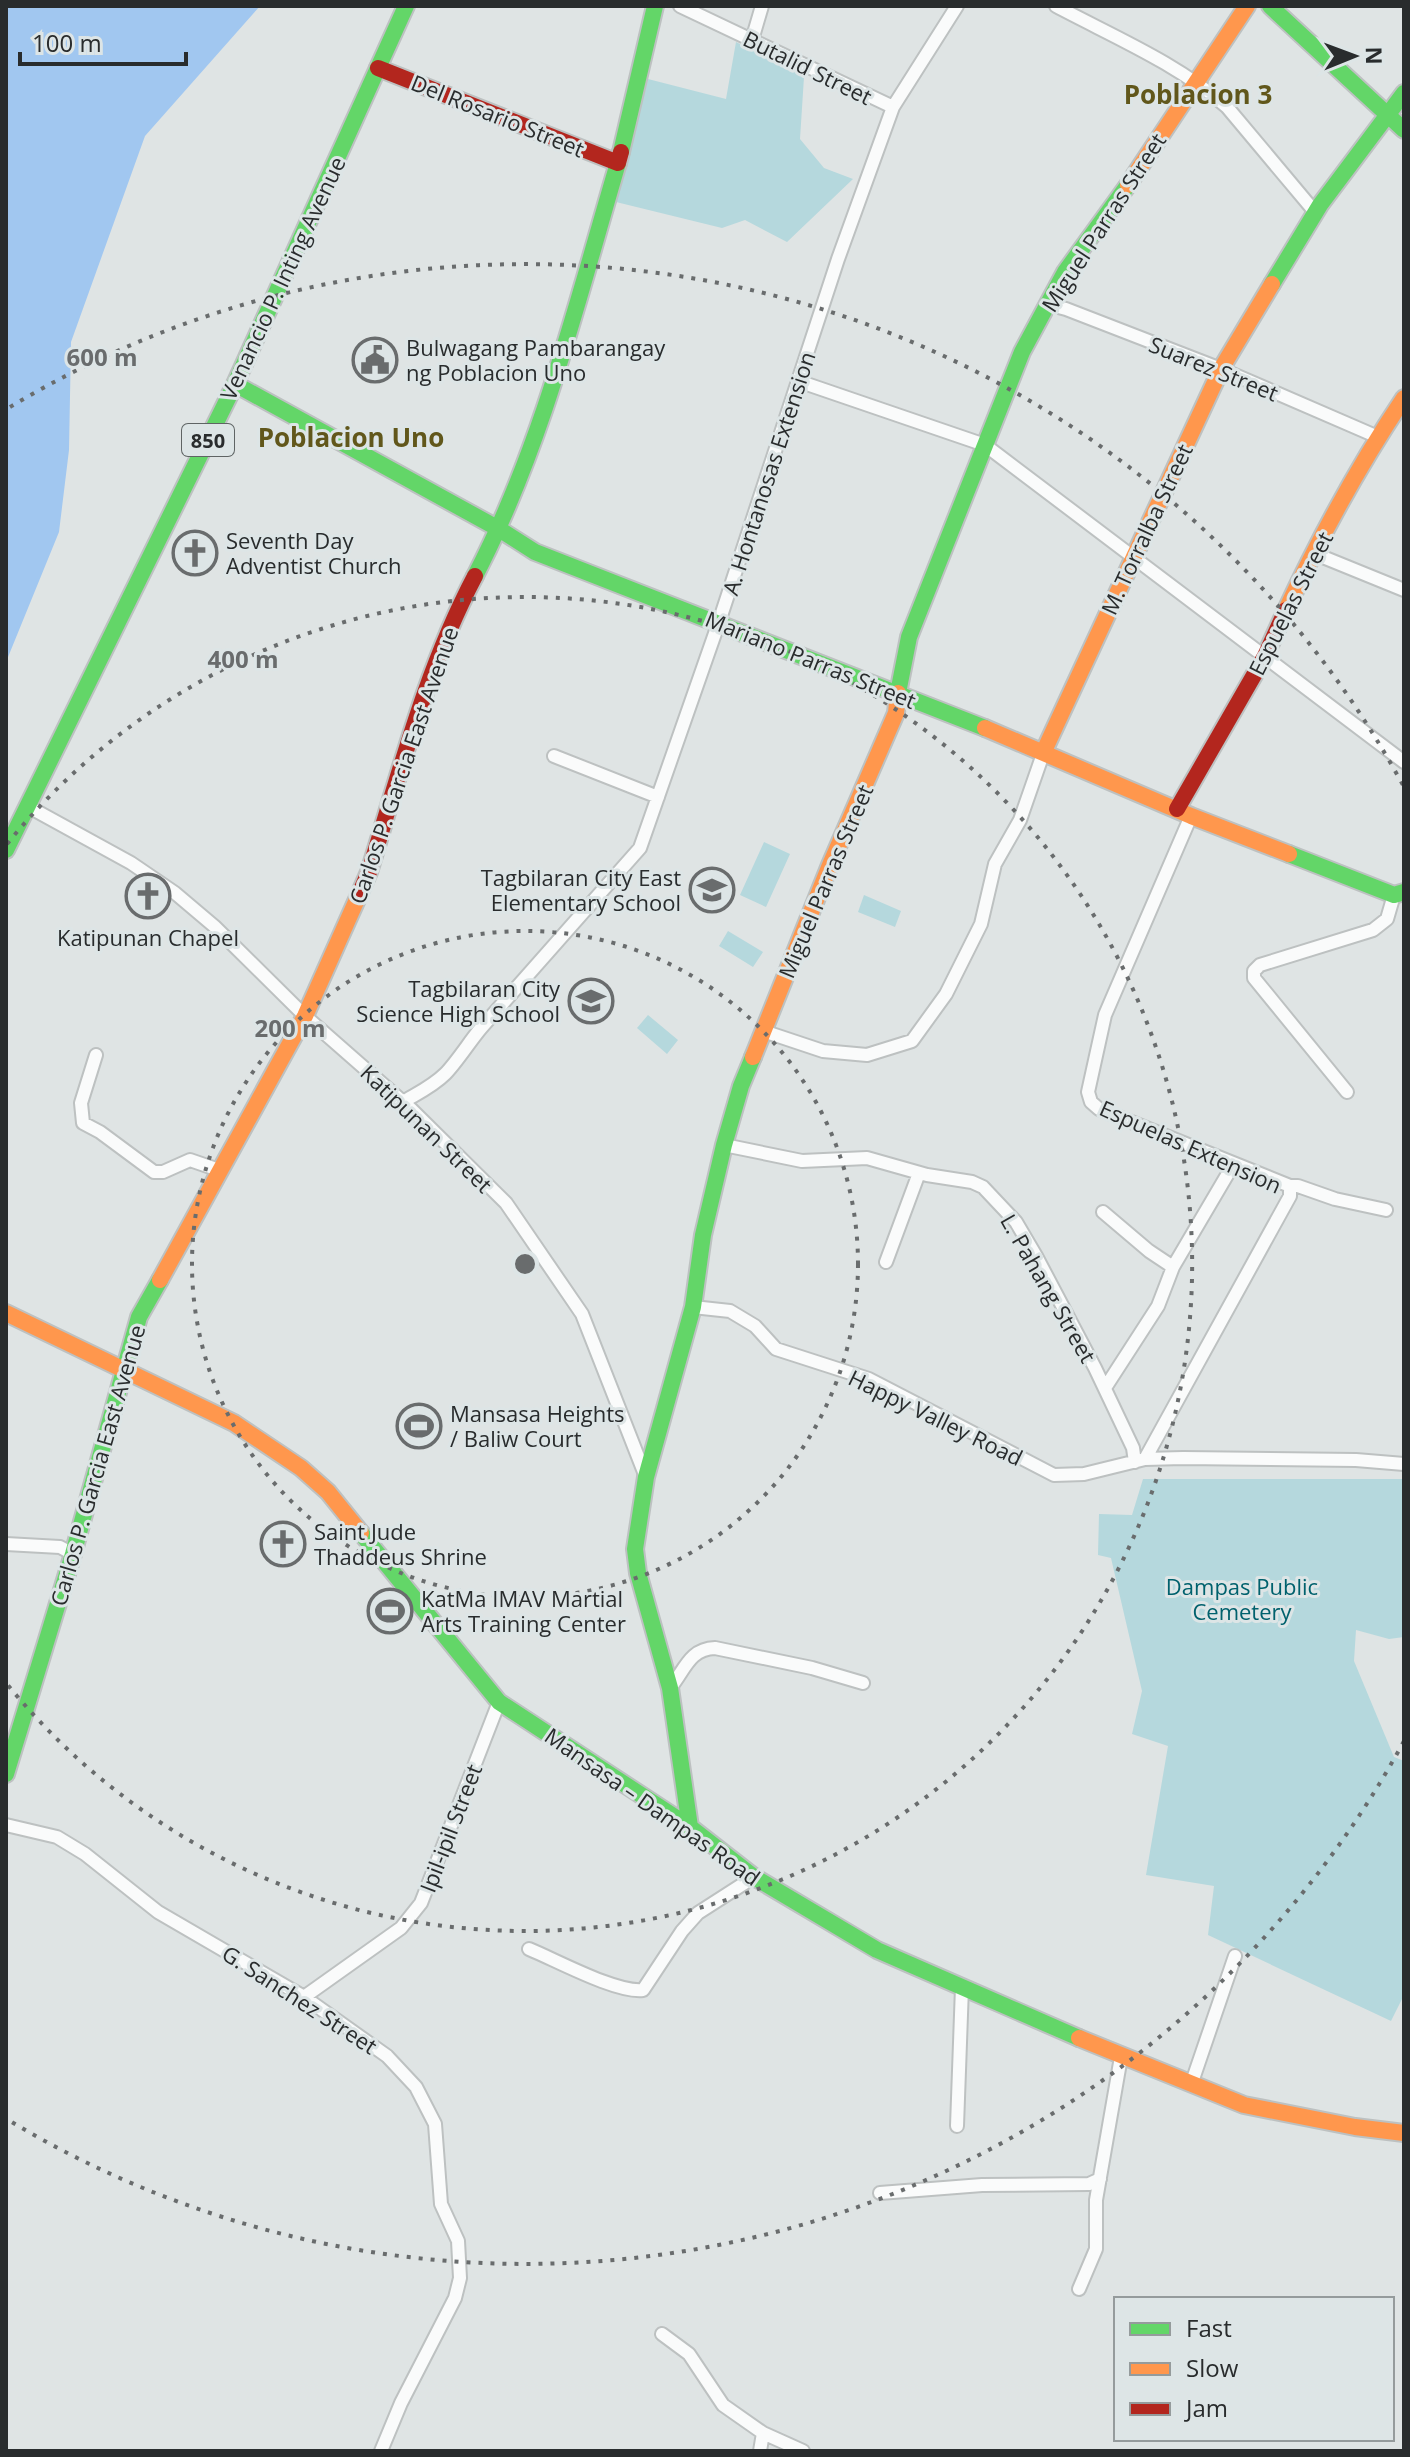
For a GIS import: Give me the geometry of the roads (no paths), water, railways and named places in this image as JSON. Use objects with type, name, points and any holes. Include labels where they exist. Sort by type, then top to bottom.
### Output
[{"type":"main road","name":"Venancio P. Inting Avenue","points":[[6,850],[235,384],[406,6]]},
{"type":"main road","name":"Carlos P. Garcia East Avenue","points":[[6,1774],[73,1554],[139,1317],[305,1016],[369,872],[428,683],[454,616],[499,529],[547,396],[618,163],[655,6]]},
{"type":"main road","name":"Miguel Parras Street","points":[[690,1827],[670,1688],[638,1573],[635,1549],[646,1477],[693,1307],[703,1235],[741,1086],[830,865],[896,713],[899,677],[909,637],[1022,352],[1065,272],[1124,191],[1247,6]]},
{"type":"main road","points":[[1270,6],[1404,130]]},
{"type":"main road","name":"Del Rosario Street","points":[[378,68],[618,163]]},
{"type":"main road","name":"M. Torralba Street","points":[[1044,751],[1221,369],[1315,212],[1404,93]]},
{"type":"main road","name":"Mariano Parras Street","points":[[235,384],[499,529],[535,552],[1044,751],[1184,813],[1399,894]]},
{"type":"main road","name":"Espuelas Street","points":[[1184,813],[1265,656],[1313,553],[1378,437],[1404,398]]},
{"type":"main road","name":"Mansasa – Dampas Road","points":[[6,1313],[234,1423],[301,1468],[328,1492],[499,1702],[690,1827],[754,1877],[877,1950],[1121,2057],[1244,2105],[1355,2127],[1404,2133]]},
{"type":"street","name":"Butalid Street","points":[[680,6],[893,107]]},
{"type":"street","points":[[752,40],[762,6]]},
{"type":"street","name":"A. Hontanosas Extension","points":[[403,1102],[449,1071],[481,1028],[640,848],[893,107],[957,6]]},
{"type":"street","points":[[1056,6],[1138,48],[1227,107],[1315,212]]},
{"type":"street","name":"Suarez Street","points":[[1047,304],[1221,369],[1378,437]]},
{"type":"street","points":[[798,381],[985,445],[1404,762]]},
{"type":"street","points":[[1313,553],[1404,590]]},
{"type":"street","name":"M. Torralba Street","points":[[763,1031],[823,1051],[867,1055],[912,1041],[946,994],[981,924],[995,864],[1020,820],[1044,751]]},
{"type":"street","points":[[554,756],[658,797]]},
{"type":"street","name":"Katipunan Street","points":[[29,807],[131,863],[175,893],[214,926],[305,1016],[403,1102],[506,1203],[582,1314],[646,1477]]},
{"type":"street","name":"Espuelas Extension","points":[[1140,1460],[1290,1196],[1290,1186],[1099,1109],[1091,1102],[1088,1092],[1105,1015],[1184,813]]},
{"type":"street","points":[[1347,1092],[1254,978],[1254,971],[1260,965],[1373,930],[1387,919],[1399,894]]},
{"type":"street","points":[[96,1055],[81,1103],[83,1123],[154,1172],[163,1172],[190,1160],[219,1170]]},
{"type":"street","name":"L. Pahang Street","points":[[724,1145],[802,1161],[867,1158],[983,1187],[1016,1222],[1036,1256],[1140,1460]]},
{"type":"street","points":[[1105,1388],[1158,1306],[1173,1267],[1233,1165]]},
{"type":"street","points":[[886,1262],[919,1173]]},
{"type":"street","points":[[1290,1186],[1386,1210]]},
{"type":"street","points":[[1103,1212],[1173,1267]]},
{"type":"street","name":"Happy Valley Road","points":[[693,1307],[730,1311],[755,1326],[776,1349],[869,1379],[1054,1475],[1084,1474],[1140,1460],[1356,1460],[1404,1464]]},
{"type":"street","points":[[6,1544],[60,1547],[73,1554]]},
{"type":"street","points":[[670,1688],[685,1670],[692,1655],[701,1649],[715,1648],[812,1668],[863,1683]]},
{"type":"street","name":"Ipil-ipil Street","points":[[304,1997],[401,1928],[421,1903],[499,1702]]},
{"type":"street","name":"G. Sanchez Street","points":[[6,1825],[57,1837],[85,1854],[158,1912],[304,1997],[387,2056],[416,2087],[435,2124],[441,2204],[458,2241],[460,2278],[455,2298],[401,2403],[381,2451]]},
{"type":"street","points":[[529,1949],[616,1986],[633,1991],[643,1990],[682,1931],[698,1913],[754,1877]]},
{"type":"street","points":[[1191,2085],[1235,1956]]},
{"type":"street","points":[[957,2126],[962,1987]]},
{"type":"street","points":[[1079,2289],[1096,2249],[1096,2200],[1121,2057]]},
{"type":"street","points":[[880,2193],[982,2185],[1089,2184],[1100,2179]]},
{"type":"street","points":[[662,2334],[689,2354],[723,2405],[763,2433],[803,2451]]},
{"type":"street","points":[[760,2451],[763,2433]]},
{"type":"water","points":[[6,6],[260,6],[145,136],[71,342],[69,450],[59,532],[6,662]]},
{"type":"place","name":"Bulwagang Pambarangay ng Poblacion Uno","points":[[375,360]]},
{"type":"place","name":"Seventh Day Adventist Church","points":[[195,553]]},
{"type":"place","name":"Tagbilaran City East Elementary School","points":[[712,890]]},
{"type":"place","name":"Katipunan Chapel","points":[[148,896]]},
{"type":"place","name":"Tagbilaran City Science High School","points":[[591,1001]]},
{"type":"place","name":"Mansasa Heights / Baliw Court","points":[[419,1426]]},
{"type":"place","name":"Saint Jude Thaddeus Shrine","points":[[283,1544]]},
{"type":"place","name":"KatMa IMAV Martial Arts Training Center","points":[[390,1611]]},
{"type":"district","name":"Poblacion 3","points":[[1198,94]]},
{"type":"district","name":"Poblacion Uno","points":[[351,437]]},
{"type":"park label","name":"Dampas Public Cemetery","points":[[1242,1598]]}]
